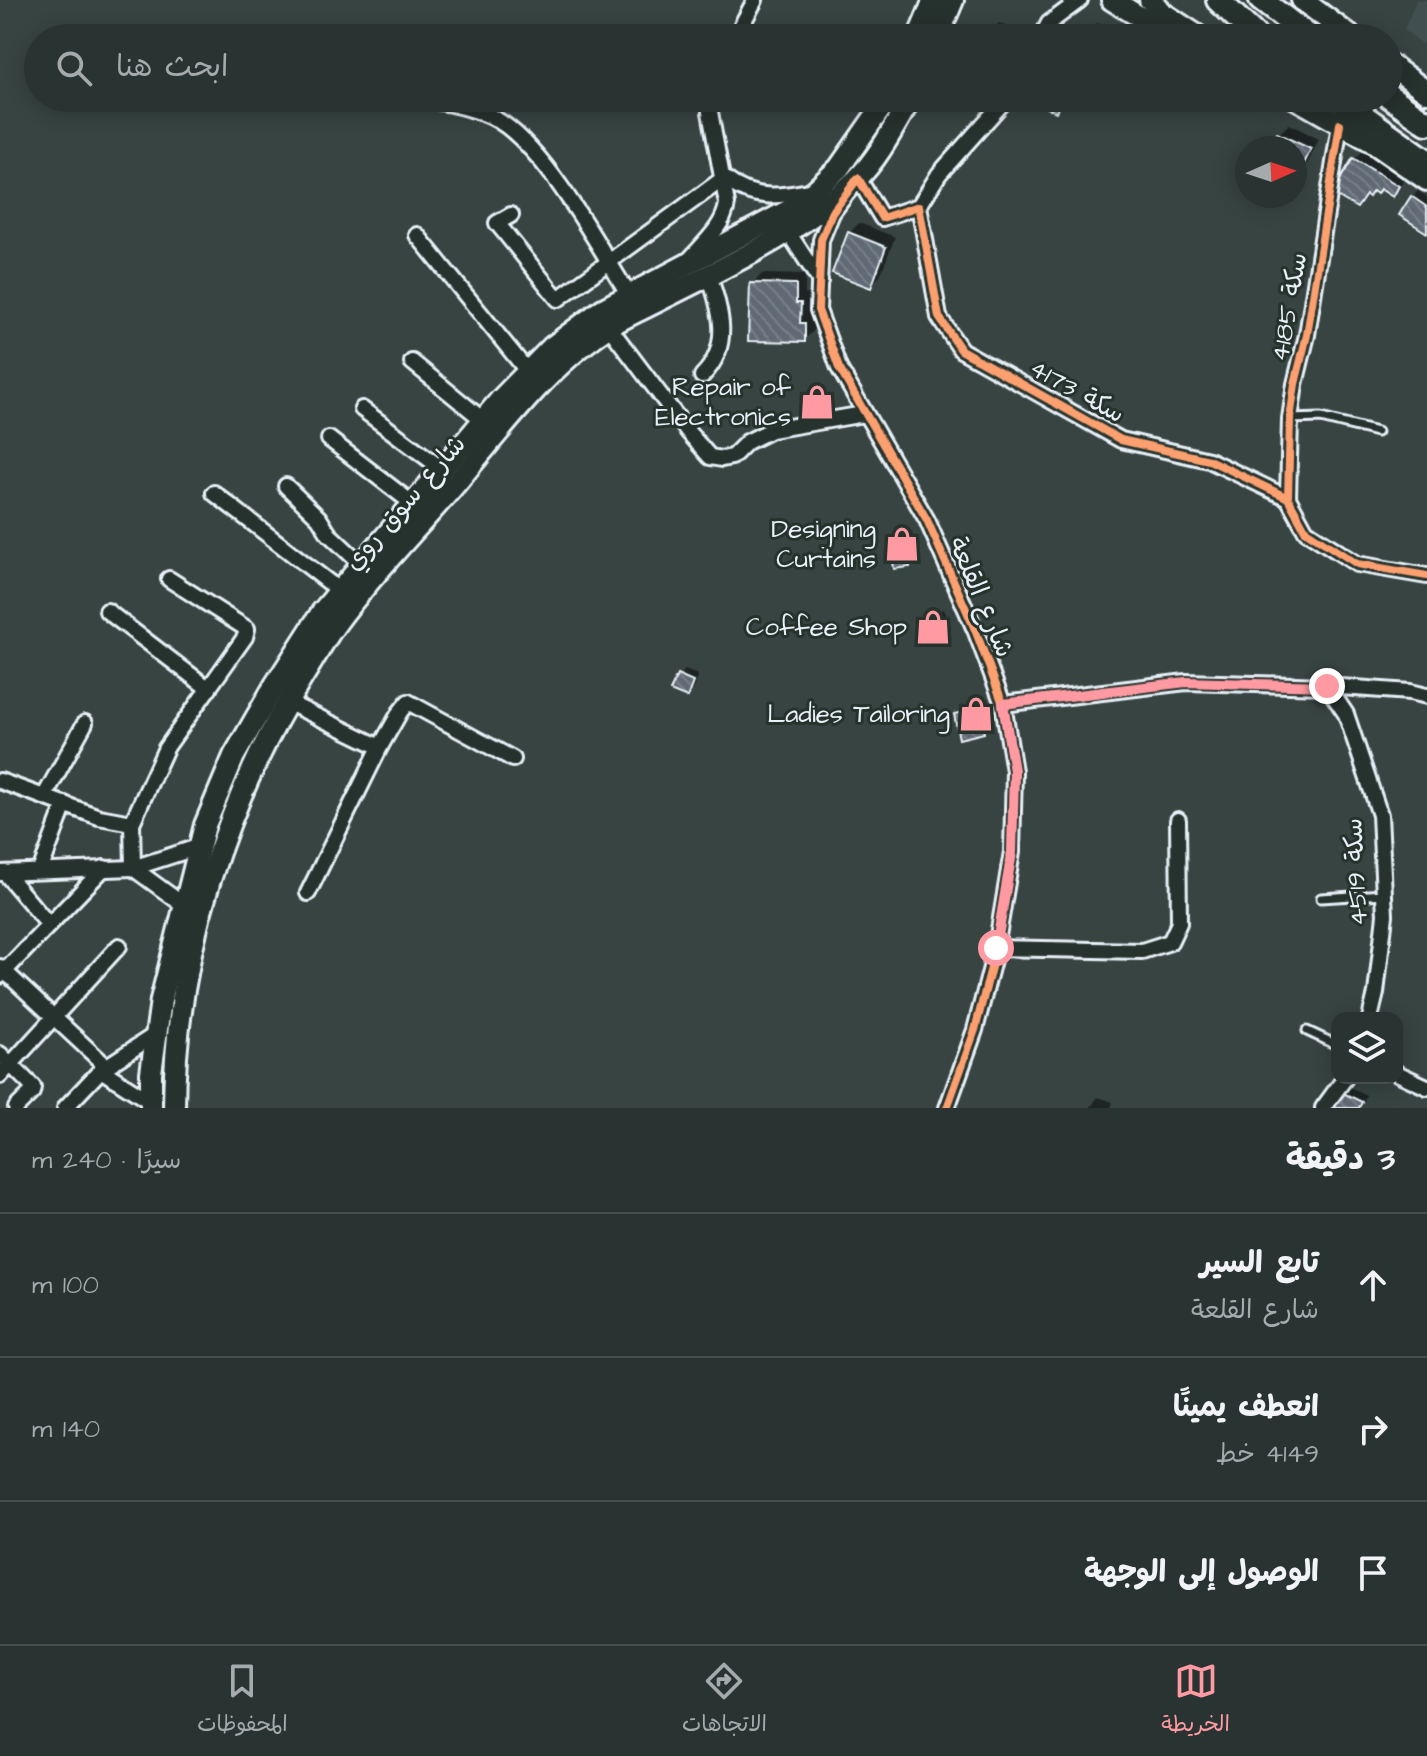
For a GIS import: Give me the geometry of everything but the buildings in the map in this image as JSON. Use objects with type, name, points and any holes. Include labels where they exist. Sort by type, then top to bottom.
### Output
[{"type":"main road","points":[[924,24],[934,0]]},
{"type":"main road","points":[[943,24],[953,0]]},
{"type":"main road","points":[[1112,0],[1151,24]]},
{"type":"main road","points":[[1150,0],[1180,24]]},
{"type":"main road","points":[[1218,0],[1243,24]]},
{"type":"main road","points":[[1261,0],[1293,24]]},
{"type":"main road","points":[[1302,0],[1334,24]]},
{"type":"main road","points":[[1403,74],[1427,92]]},
{"type":"main road","points":[[1403,106],[1421,119]]},
{"type":"main road","name":"شارع سوق روي","points":[[151,1105],[151,1073],[161,1000],[198,847],[234,756],[322,612],[483,420],[561,340],[603,309],[799,205],[839,168],[878,112]]},
{"type":"main road","name":"شارع سوق روي","points":[[174,1108],[174,1068],[181,1001],[200,915],[226,831],[256,760],[287,702],[337,622],[525,402],[568,357],[609,327],[809,219],[858,178],[903,112]]},
{"type":"main road","points":[[1319,112],[1427,180]]},
{"type":"main road","points":[[1357,112],[1427,161]]},
{"type":"street","points":[[742,24],[755,0]]},
{"type":"street","points":[[1048,24],[1080,0]]},
{"type":"street","points":[[475,112],[514,131],[552,176],[629,295]]},
{"type":"street","points":[[682,267],[726,213],[727,192],[710,112]]},
{"type":"street","points":[[858,178],[882,218],[919,206],[939,174],[994,112]]},
{"type":"street","name":"سكة 4185","points":[[1288,498],[1290,419],[1307,335],[1340,124]]},
{"type":"street","points":[[511,215],[497,223],[558,299],[724,178]]},
{"type":"street","points":[[724,178],[752,195],[792,194],[815,189]]},
{"type":"street","name":"شارع القلعة","points":[[858,178],[832,213],[821,240],[818,310],[839,368],[927,520],[976,632],[1003,704],[1014,771],[1012,852],[996,948],[975,1030],[947,1108]]},
{"type":"street","name":"سكة 4173","points":[[919,206],[939,317],[961,350],[1121,440],[1209,460],[1288,498]]},
{"type":"street","points":[[788,232],[820,281]]},
{"type":"street","points":[[417,235],[528,372]]},
{"type":"street","points":[[702,376],[718,357],[722,336],[718,304],[709,275]]},
{"type":"street","points":[[609,327],[710,457],[732,457],[747,442],[771,430],[864,414]]},
{"type":"street","points":[[412,362],[483,420]]},
{"type":"street","points":[[362,409],[442,469]]},
{"type":"street","points":[[329,439],[413,504]]},
{"type":"street","points":[[286,486],[362,565]]},
{"type":"street","points":[[214,493],[340,591]]},
{"type":"street","points":[[1288,498],[1306,531],[1357,564],[1427,576]]},
{"type":"street","points":[[133,868],[132,823],[166,748],[245,637],[247,629],[169,579]]},
{"type":"street","points":[[107,611],[209,689]]},
{"type":"street","points":[[1003,704],[1186,682],[1327,686],[1427,696]]},
{"type":"street","name":"سكة 4519","points":[[1327,686],[1346,714],[1380,815],[1385,915],[1371,1012]]},
{"type":"street","points":[[287,702],[380,747]]},
{"type":"street","points":[[308,893],[380,747],[408,702],[513,759]]},
{"type":"street","points":[[44,797],[85,723]]},
{"type":"street","points":[[0,781],[99,817],[132,823]]},
{"type":"street","points":[[40,871],[65,804]]},
{"type":"street","points":[[996,948],[1142,951],[1170,942],[1179,923],[1178,820]]},
{"type":"street","points":[[3,873],[133,868],[198,847]]},
{"type":"street","points":[[104,868],[2,971],[54,1017],[104,1068],[151,1105]]},
{"type":"street","points":[[133,868],[185,906]]},
{"type":"street","points":[[3,873],[49,925]]},
{"type":"street","points":[[0,1076],[6,1060],[54,1017],[119,946]]},
{"type":"street","points":[[65,1108],[104,1068],[156,1034]]},
{"type":"street","points":[[6,1060],[33,1090],[16,1108]]},
{"type":"street","points":[[1403,1076],[1427,1087]]},
{"type":"street","points":[[1323,1108],[1341,1084]]},
{"type":"lane","points":[[1290,419],[1321,418],[1377,432]]},
{"type":"lane","points":[[1321,898],[1384,894]]},
{"type":"lane","points":[[1307,1031],[1331,1042]]},
{"type":"shaded area","points":[[1416,0],[1427,0],[1427,48],[1404,30]]},
{"type":"cycle path","points":[[1288,498],[1290,419],[1307,335],[1340,124]]},
{"type":"cycle path","points":[[947,1108],[975,1030],[996,948],[1012,852],[1014,771],[1003,704],[976,632],[927,520],[839,368],[818,310],[821,240],[832,213],[858,178],[882,218],[919,206],[939,317],[961,350],[1121,440],[1209,460],[1288,498],[1306,531],[1357,564],[1427,576]]},
{"type":"place","name":"Repair of Electronics","points":[[817,402]]},
{"type":"place","name":"Designing Curtains","points":[[902,544]]},
{"type":"place","name":"Coffee Shop","points":[[933,627]]},
{"type":"place","name":"Ladies Tailoring","points":[[976,714]]},
{"type":"route","points":[[996,948],[1012,852],[1014,771],[1003,704],[1186,682],[1327,686]]}]
